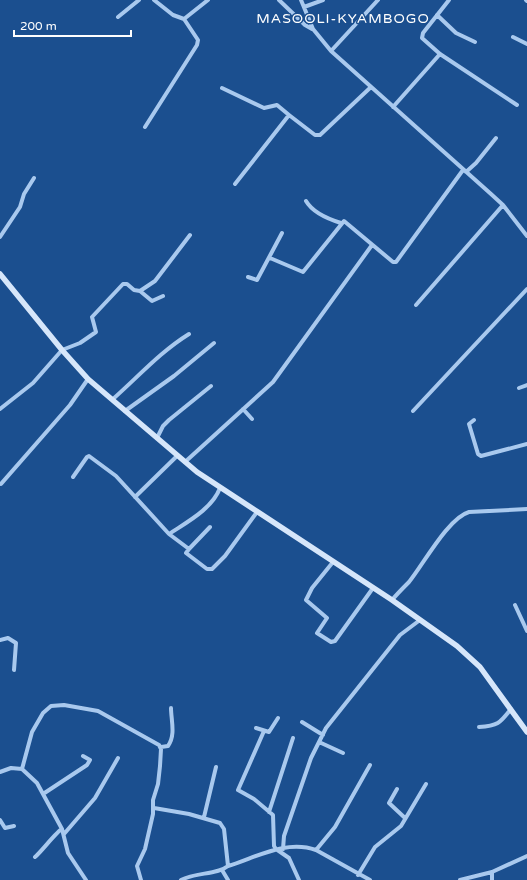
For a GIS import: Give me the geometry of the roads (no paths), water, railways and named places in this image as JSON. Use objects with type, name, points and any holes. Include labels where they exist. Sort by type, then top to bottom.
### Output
[{"type":"street","points":[[118,17],[139,0]]},
{"type":"street","points":[[145,127],[197,45],[198,40],[184,19],[173,15],[154,0]]},
{"type":"street","points":[[184,19],[208,0]]},
{"type":"street","points":[[279,0],[305,25],[313,29]]},
{"type":"street","points":[[300,0],[313,29],[331,51],[393,107],[428,136],[464,171],[503,205],[527,236]]},
{"type":"street","points":[[304,7],[323,0]]},
{"type":"street","points":[[331,51],[378,0]]},
{"type":"street","points":[[449,0],[423,33],[422,38],[440,54],[517,105]]},
{"type":"street","points":[[437,15],[456,33],[475,42]]},
{"type":"street","points":[[513,37],[527,44]]},
{"type":"street","points":[[393,107],[440,54]]},
{"type":"street","points":[[222,88],[264,108],[277,105],[315,135],[320,135],[371,87]]},
{"type":"street","points":[[235,184],[289,115]]},
{"type":"street","points":[[306,201],[314,210],[332,221],[341,223],[346,221],[393,262],[398,260],[464,171],[476,163],[496,138]]},
{"type":"street","points":[[0,237],[20,207],[24,194],[34,178]]},
{"type":"street","points":[[416,305],[503,205]]},
{"type":"street","points":[[270,258],[303,272],[341,223]]},
{"type":"street","points":[[248,277],[257,280],[282,233]]},
{"type":"street","points":[[140,291],[155,281],[190,235]]},
{"type":"street","points":[[185,462],[273,382],[372,245]]},
{"type":"street","points":[[0,274],[62,350],[88,379],[113,399],[177,456],[220,488],[392,600],[457,646],[473,659],[527,732]]},
{"type":"street","points":[[0,409],[33,384],[62,350],[80,344],[96,332],[92,318],[124,284],[127,284],[134,290],[140,291],[152,302],[163,296]]},
{"type":"street","points":[[413,411],[527,289]]},
{"type":"street","points":[[113,399],[134,381],[166,348],[189,334]]},
{"type":"street","points":[[125,411],[174,376],[214,343]]},
{"type":"street","points":[[1,484],[70,405],[88,379]]},
{"type":"street","points":[[519,388],[527,385]]},
{"type":"street","points":[[157,438],[163,426],[169,420],[211,386]]},
{"type":"street","points":[[243,409],[252,419]]},
{"type":"street","points":[[474,420],[469,424],[478,454],[481,456],[527,444]]},
{"type":"street","points":[[73,476],[89,456],[111,471],[169,534],[189,549]]},
{"type":"street","points":[[135,497],[177,456]]},
{"type":"street","points":[[169,534],[205,508],[217,496],[220,488]]},
{"type":"street","points":[[392,600],[409,582],[452,525],[462,515],[469,512],[527,509]]},
{"type":"street","points":[[210,527],[186,553],[207,569],[212,569],[225,556],[256,512]]},
{"type":"street","points":[[333,562],[312,588],[306,600],[327,618],[316,633],[331,642],[334,641],[373,588]]},
{"type":"street","points":[[515,605],[527,631]]},
{"type":"street","points":[[283,849],[286,830],[311,758],[323,735],[400,635],[420,620]]},
{"type":"street","points":[[0,640],[8,638],[16,643],[14,670]]},
{"type":"street","points":[[22,768],[32,732],[43,712],[52,706],[64,705],[98,711],[161,746],[168,746],[170,742],[173,726],[171,708]]},
{"type":"street","points":[[479,726],[494,726],[499,724],[511,709]]},
{"type":"street","points":[[256,728],[264,731],[271,731],[278,718]]},
{"type":"street","points":[[302,722],[323,735]]},
{"type":"street","points":[[264,731],[238,790],[254,799],[274,817],[272,837],[276,849],[289,858],[299,880]]},
{"type":"street","points":[[269,812],[293,738]]},
{"type":"street","points":[[319,742],[343,753]]},
{"type":"street","points":[[141,880],[137,866],[145,849],[154,808],[153,800],[158,784],[161,746]]},
{"type":"street","points":[[43,794],[87,765],[90,760],[83,756]]},
{"type":"street","points":[[64,834],[95,798],[118,758]]},
{"type":"street","points":[[316,850],[335,827],[370,765]]},
{"type":"street","points":[[0,772],[11,768],[22,768],[37,783],[64,834],[68,853],[86,880]]},
{"type":"street","points":[[204,817],[216,768]]},
{"type":"street","points":[[358,874],[375,847],[399,828],[426,784]]},
{"type":"street","points":[[397,789],[389,803],[405,818]]},
{"type":"street","points":[[154,808],[204,817],[220,823],[222,825],[228,866]]},
{"type":"street","points":[[0,820],[5,828],[14,826]]},
{"type":"street","points":[[34,857],[49,843],[58,831],[62,830]]},
{"type":"street","points":[[181,880],[196,874],[222,870],[228,866],[276,849],[306,847],[316,850],[370,880]]},
{"type":"street","points":[[460,880],[492,872],[527,856]]},
{"type":"street","points":[[222,870],[228,880]]},
{"type":"street","points":[[492,872],[492,880]]},
{"type":"district","name":"MASOOLI-KYAMBOGO","points":[[343,18]]}]
